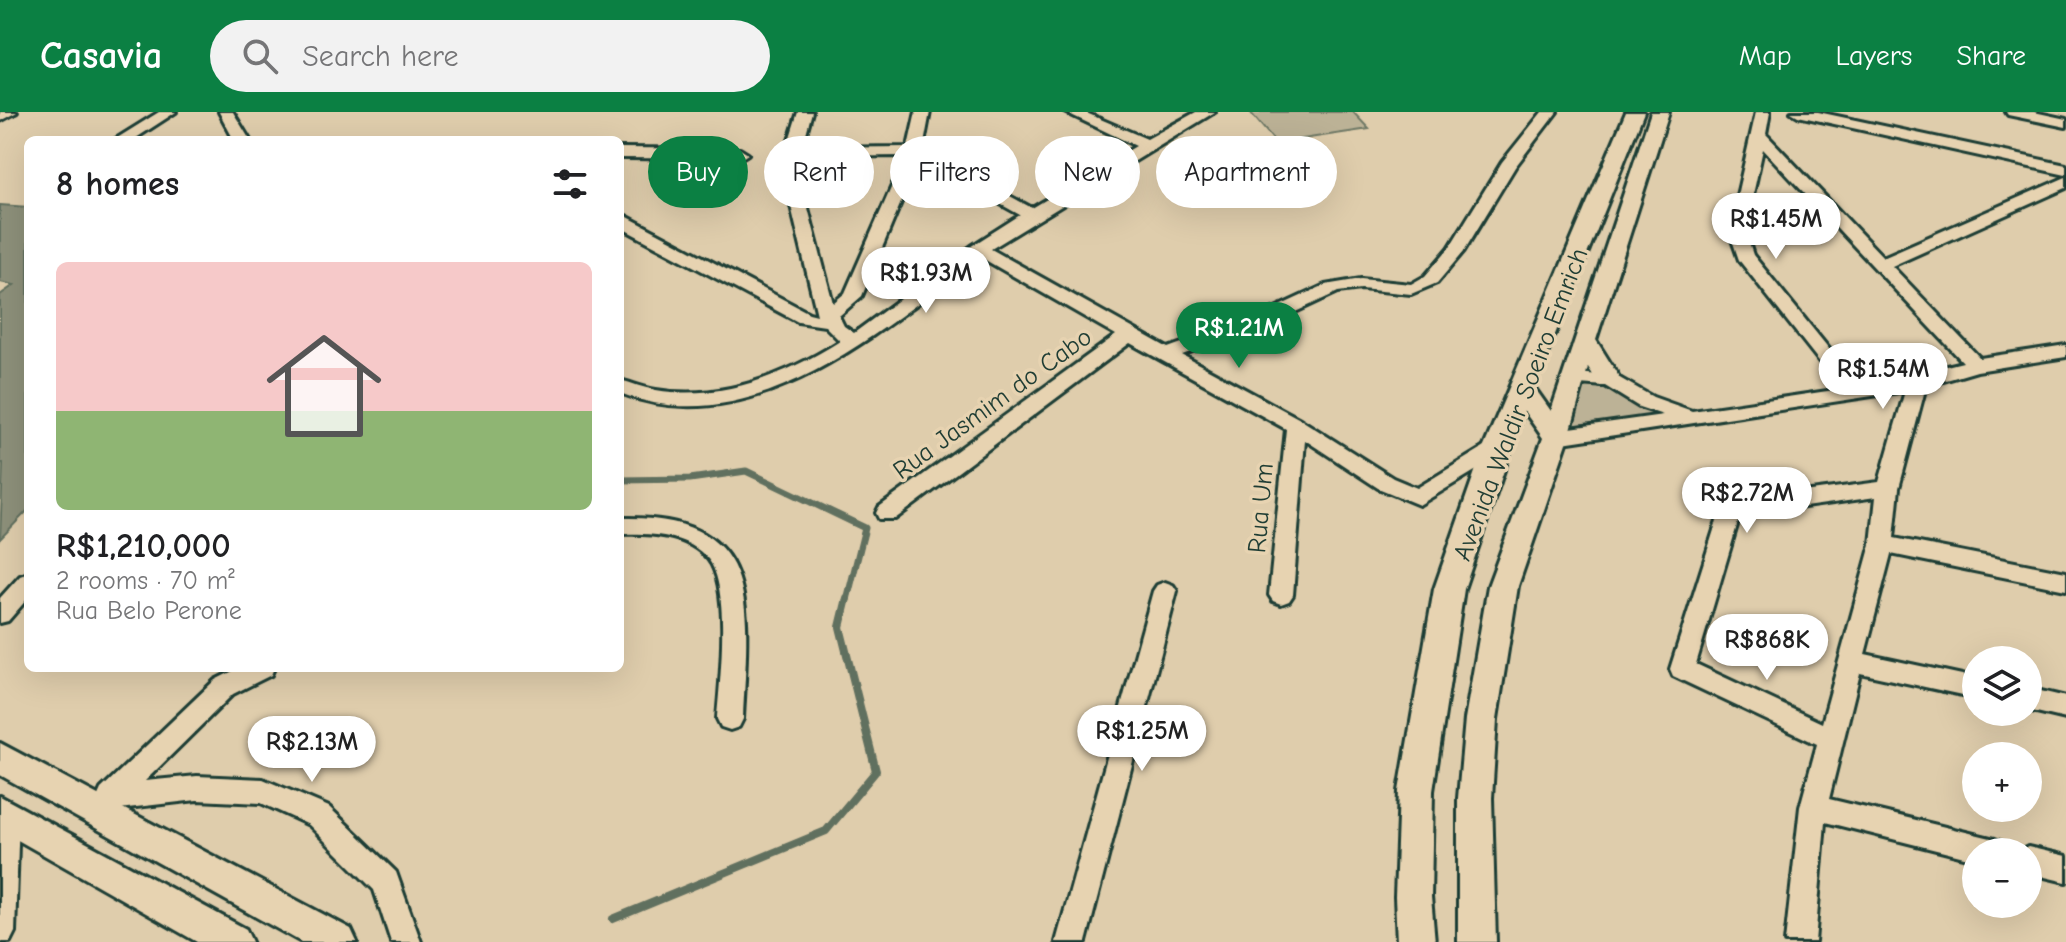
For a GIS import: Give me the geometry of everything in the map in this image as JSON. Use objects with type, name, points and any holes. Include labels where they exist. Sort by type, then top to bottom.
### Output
[{"type":"main road","name":"Avenida Waldir Soeiro Emrich","points":[[1416,942],[1413,897],[1416,791],[1449,589],[1496,449],[1635,112]]},
{"type":"main road","name":"Avenida Waldir Soeiro Emrich","points":[[1477,942],[1475,798],[1481,719],[1503,586],[1556,437],[1584,340],[1660,112]]},
{"type":"main road","points":[[1584,340],[1609,380]]},
{"type":"main road","points":[[1556,437],[1525,384],[1573,379]]},
{"type":"main road","points":[[0,758],[105,803],[338,942]]},
{"type":"main road","points":[[2,813],[233,942]]},
{"type":"street","points":[[0,117],[10,112]]},
{"type":"street","points":[[129,136],[169,112]]},
{"type":"street","points":[[226,112],[240,136]]},
{"type":"street","points":[[798,136],[805,112]]},
{"type":"street","points":[[918,136],[923,112]]},
{"type":"street","points":[[1072,112],[1147,145]]},
{"type":"street","points":[[1165,356],[1206,337],[1264,319],[1336,288],[1354,284],[1388,289],[1420,287],[1439,270],[1467,235],[1508,165],[1550,112]]},
{"type":"street","points":[[1763,112],[1737,231],[1745,256],[1855,394]]},
{"type":"street","points":[[1798,112],[2066,170]]},
{"type":"street","points":[[2013,112],[2066,123]]},
{"type":"street","points":[[624,387],[660,398],[704,400],[752,391],[805,372],[854,342],[979,249],[1199,114]]},
{"type":"street","points":[[1759,136],[1976,365]]},
{"type":"street","points":[[624,153],[648,153]]},
{"type":"street","points":[[1880,265],[2066,182]]},
{"type":"street","points":[[1019,207],[1033,215]]},
{"type":"street","points":[[800,208],[829,315],[836,329],[854,342]]},
{"type":"street","points":[[624,222],[817,323],[853,296],[891,208]]},
{"type":"street","points":[[979,249],[1127,336],[1296,426],[1400,491],[1419,497],[1496,449]]},
{"type":"street","points":[[829,315],[847,318],[871,329]]},
{"type":"street","name":"Rua Jasmim do Cabo","points":[[887,513],[1127,336]]},
{"type":"street","points":[[1556,437],[1855,394],[1917,382],[1976,365],[2066,351]]},
{"type":"street","points":[[1573,379],[1609,380],[1646,402],[1692,418]]},
{"type":"street","points":[[1800,942],[1813,807],[1882,544],[1888,488],[1917,382]]},
{"type":"street","name":"Rua Um","points":[[1281,595],[1296,426]]},
{"type":"street","points":[[1831,739],[1682,669],[1728,517],[1743,508],[1888,488]]},
{"type":"street","points":[[624,526],[645,525],[697,540],[714,552],[724,566],[731,604],[734,649],[730,719]]},
{"type":"street","points":[[1882,544],[2066,581]]},
{"type":"street","points":[[0,614],[24,587]]},
{"type":"street","points":[[1071,942],[1165,591]]},
{"type":"street","points":[[1851,661],[1962,685]]},
{"type":"street","points":[[105,803],[224,687],[254,672]]},
{"type":"street","points":[[2042,702],[2066,708]]},
{"type":"street","points":[[105,803],[197,788],[263,791],[319,816],[386,882],[406,942]]},
{"type":"street","points":[[1813,807],[1962,844]]},
{"type":"street","points":[[0,932],[2,813]]},
{"type":"street","points":[[2042,863],[2066,869]]},
{"type":"shaded area","points":[[1250,112],[1353,112],[1369,129],[1322,136],[1270,136]]},
{"type":"shaded area","points":[[0,205],[24,207],[24,514],[0,539],[3,463],[0,463],[0,295],[14,285],[0,282]]},
{"type":"shaded area","points":[[1580,383],[1604,385],[1665,414],[1572,426]]},
{"type":"waterway","points":[[624,480],[690,479],[746,471],[865,528],[847,600]]},
{"type":"waterway","points":[[613,919],[826,831],[876,771],[840,627],[847,598]]}]
